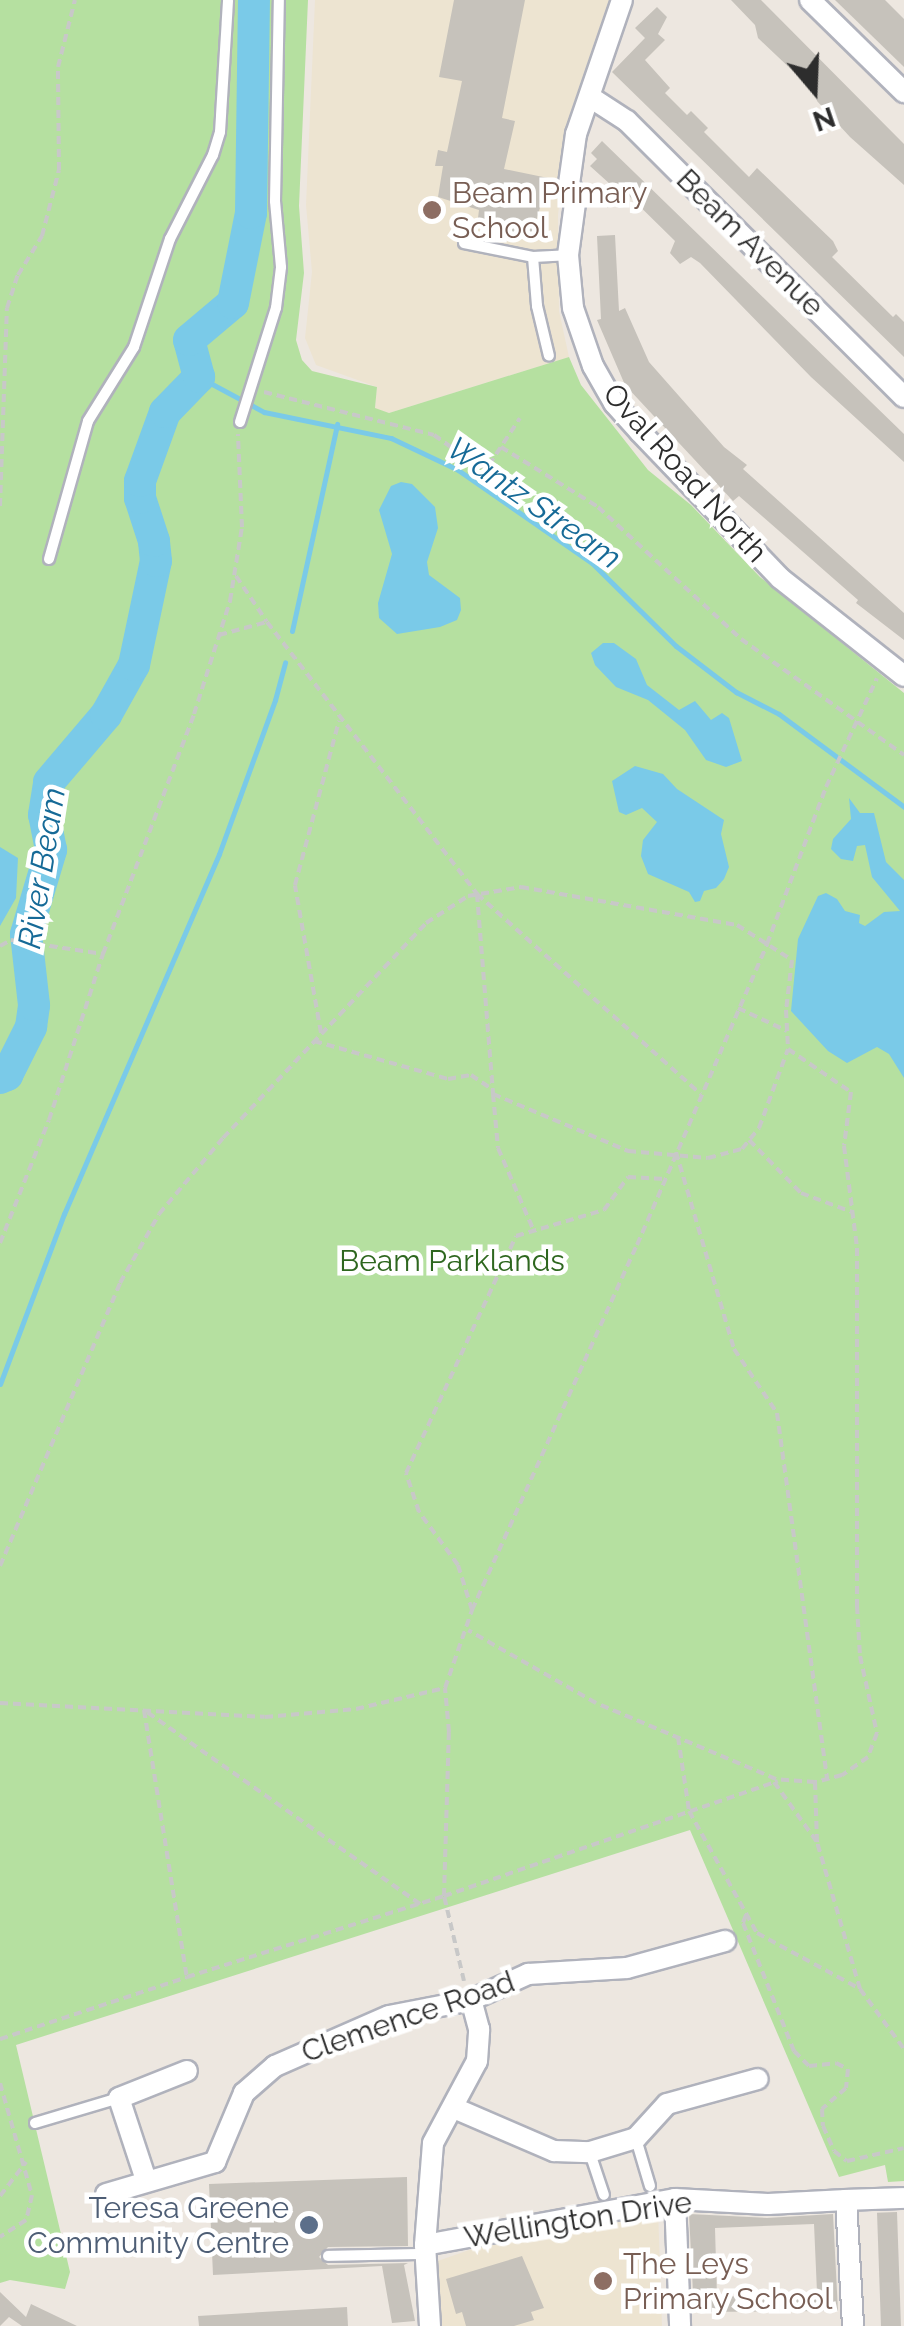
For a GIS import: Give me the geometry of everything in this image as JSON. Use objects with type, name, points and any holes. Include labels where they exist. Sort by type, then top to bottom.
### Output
[{"type":"street","name":"Oval Road North","points":[[622,0],[590,97],[569,184],[576,196],[568,255],[573,308],[592,366],[614,403],[780,578],[904,676]]},
{"type":"street","points":[[810,0],[904,92]]},
{"type":"street","name":"Beam Avenue","points":[[590,97],[611,106],[627,121],[904,397]]},
{"type":"street","name":"Clemence Road","points":[[106,2194],[215,2162],[244,2093],[275,2066],[390,2016],[471,2000],[528,1974],[628,1968],[725,1941]]},
{"type":"street","points":[[430,2326],[425,2250],[433,2143],[476,2062],[479,2029],[471,2000]]},
{"type":"street","points":[[146,2180],[119,2098],[187,2071]]},
{"type":"street","points":[[454,2108],[554,2151],[590,2152],[636,2138],[667,2104],[758,2079]]},
{"type":"street","name":"Wellington Drive","points":[[425,2250],[675,2199],[768,2204],[904,2198]]},
{"type":"street","points":[[675,2199],[680,2326]]},
{"type":"street","points":[[846,2200],[853,2326]]},
{"type":"lane","points":[[49,559],[88,421],[134,347],[170,239],[214,155],[220,132],[228,0]]},
{"type":"lane","points":[[240,422],[276,308],[281,267],[274,201],[279,0]]},
{"type":"lane","points":[[464,243],[533,257],[568,255]]},
{"type":"lane","points":[[533,257],[537,306],[549,356]]},
{"type":"lane","points":[[35,2123],[119,2098]]},
{"type":"lane","points":[[636,2138],[650,2186]]},
{"type":"lane","points":[[590,2152],[604,2195]]},
{"type":"lane","points":[[328,2256],[425,2250]]},
{"type":"path","points":[[0,506],[7,308],[18,275],[42,236],[59,170],[58,67],[75,0]]},
{"type":"path","points":[[249,389],[434,435],[479,468],[488,465],[520,418]]},
{"type":"path","points":[[0,1243],[49,1120],[103,954],[219,635],[242,527],[237,460],[240,422]]},
{"type":"path","points":[[501,447],[598,507],[741,639],[904,755]]},
{"type":"path","points":[[234,573],[340,720],[477,894],[700,1094]]},
{"type":"path","points":[[219,635],[267,622]]},
{"type":"path","points":[[471,2000],[444,1896],[449,1732],[445,1688],[472,1610],[665,1179],[767,944],[826,787],[885,662]]},
{"type":"path","points":[[321,1033],[295,885],[340,720]]},
{"type":"path","points":[[0,1566],[120,1284],[159,1214],[321,1033],[426,923],[477,894],[521,887],[737,925],[792,960],[788,1049],[759,1128],[742,1149],[708,1158],[676,1152],[628,1151],[493,1091],[471,1075],[448,1079],[314,1041]]},
{"type":"path","points":[[477,894],[498,1148],[534,1231]]},
{"type":"path","points":[[0,946],[11,940],[103,954]]},
{"type":"path","points":[[738,1008],[787,1031]]},
{"type":"path","points":[[468,1630],[546,1678],[678,1738],[782,1779],[815,1782],[842,1776],[868,1756],[877,1733],[860,1656],[857,1248],[844,1146],[851,1092],[788,1049]]},
{"type":"path","points":[[749,1140],[801,1193],[852,1212]]},
{"type":"path","points":[[676,1152],[734,1350],[777,1413],[826,1780]]},
{"type":"path","points":[[472,1610],[458,1566],[420,1512],[406,1473],[516,1236],[604,1210],[628,1176],[665,1179]]},
{"type":"path","points":[[0,1703],[265,1718],[356,1709],[445,1688]]},
{"type":"path","points":[[144,1710],[420,1904]]},
{"type":"path","points":[[144,1710],[187,1977]]},
{"type":"path","points":[[678,1738],[689,1811],[757,1933],[860,1989]]},
{"type":"path","points":[[0,2039],[420,1904],[782,1779]]},
{"type":"path","points":[[774,1782],[817,1842]]},
{"type":"path","points":[[815,1782],[817,1842],[860,1989],[904,2050]]},
{"type":"path","points":[[746,1915],[744,1923],[794,2051],[809,2066],[836,2063],[848,2069],[846,2088],[822,2109],[823,2126],[834,2151],[847,2161],[904,2148]]},
{"type":"path","points":[[0,2083],[26,2162],[32,2195],[26,2220],[0,2237]]},
{"type":"path","points":[[0,2196],[26,2162]]},
{"type":"shaded area","name":"Beam Primary School","points":[[315,0],[609,0],[570,114],[558,215],[559,311],[569,357],[389,413],[375,409],[377,387],[316,365],[305,338],[312,272],[306,205]]},
{"type":"shaded area","points":[[658,2208],[662,2326],[436,2326],[432,2263],[472,2249]]},
{"type":"green space","name":"Beam Parklands","points":[[0,0],[308,0],[299,206],[304,273],[296,340],[302,360],[312,371],[377,387],[375,408],[389,413],[569,357],[581,385],[648,470],[691,505],[760,577],[904,693],[904,2181],[888,2182],[885,2165],[839,2177],[690,1830],[16,2045],[70,2272],[65,2289],[10,2280],[0,2283]]},
{"type":"water","points":[[401,482],[412,484],[435,507],[438,528],[427,562],[429,575],[460,598],[461,610],[457,620],[440,627],[397,634],[379,618],[378,603],[392,554],[379,510],[391,486]]},
{"type":"water","points":[[603,643],[614,643],[636,659],[647,685],[679,710],[695,701],[711,720],[722,713],[729,718],[742,761],[726,767],[706,760],[685,730],[648,700],[616,687],[595,665],[591,653]]},
{"type":"water","points":[[635,766],[663,774],[677,789],[724,820],[721,834],[729,867],[724,879],[716,888],[704,891],[700,901],[695,902],[689,892],[648,874],[641,856],[643,840],[657,822],[642,808],[626,815],[619,812],[612,781]]},
{"type":"water","points":[[849,798],[860,813],[874,813],[886,862],[904,880],[904,1078],[889,1054],[877,1047],[847,1063],[828,1051],[791,1011],[798,939],[818,896],[826,893],[837,899],[845,911],[860,915],[859,923],[865,926],[884,912],[900,911],[872,877],[865,845],[857,846],[853,861],[841,859],[831,849],[833,839],[851,819]]},
{"type":"water","points":[[0,847],[18,858],[16,898],[0,926]]},
{"type":"building","name":"Beam Primary School","points":[[454,0],[525,0],[502,118],[515,121],[504,169],[548,178],[532,237],[477,226],[479,210],[438,197],[443,166],[435,166],[438,150],[447,152],[462,81],[439,77]]},
{"type":"building","points":[[731,0],[761,0],[904,144],[904,185],[850,137],[817,101],[815,92],[758,38],[755,25]]},
{"type":"building","points":[[835,0],[885,0],[904,19],[904,67]]},
{"type":"building","points":[[657,7],[667,17],[658,34],[665,40],[645,60],[670,88],[665,93],[687,115],[691,111],[708,128],[704,132],[749,177],[757,168],[833,241],[838,251],[832,257],[893,317],[896,314],[904,322],[904,357],[612,72],[645,38],[635,28]]},
{"type":"building","points":[[602,141],[904,434],[904,462],[811,377],[700,263],[691,257],[680,264],[670,253],[675,241],[619,186],[620,193],[590,166],[597,159],[591,153]]},
{"type":"building","points":[[615,235],[619,311],[625,308],[649,362],[724,447],[747,465],[743,469],[904,613],[904,640],[856,603],[858,600],[739,496],[733,501],[625,385],[597,320],[601,319],[597,236]]},
{"type":"building","name":"Teresa Greene Community Centre","points":[[407,2177],[408,2246],[328,2247],[319,2257],[328,2265],[408,2263],[404,2265],[415,2321],[392,2323],[382,2266],[213,2275],[209,2184]]},
{"type":"building","points":[[897,2212],[901,2326],[881,2326],[877,2213]]},
{"type":"building","points":[[689,2214],[767,2218],[833,2214],[838,2311],[694,2312]],"holes":[[[814,2224],[817,2292],[717,2297],[715,2228]]]},
{"type":"building","points":[[522,2256],[544,2308],[531,2312],[534,2320],[514,2326],[466,2326],[462,2312],[456,2314],[446,2279]]},
{"type":"building","points":[[0,2292],[26,2317],[31,2304],[77,2326],[22,2326],[9,2317],[0,2326]]},
{"type":"building","points":[[347,2307],[348,2326],[199,2326],[198,2316]]},
{"type":"waterway","name":"River Beam","points":[[0,1078],[7,1075],[31,1027],[34,1005],[26,934],[51,850],[44,815],[49,782],[106,715],[134,665],[156,561],[140,498],[140,481],[165,412],[199,377],[189,340],[233,303],[251,213],[254,0]]},
{"type":"waterway","name":"Wantz Stream","points":[[199,377],[264,412],[391,438],[458,470],[592,563],[676,646],[736,692],[779,714],[904,807]]},
{"type":"waterway","points":[[292,631],[337,424]]},
{"type":"waterway","points":[[0,1384],[64,1214],[219,854],[285,662]]},
{"type":"place","name":"Beam Primary School","points":[[432,210]]},
{"type":"place","name":"Teresa Greene Community Centre","points":[[309,2225]]},
{"type":"place","name":"The Leys Primary School","points":[[603,2281]]}]
